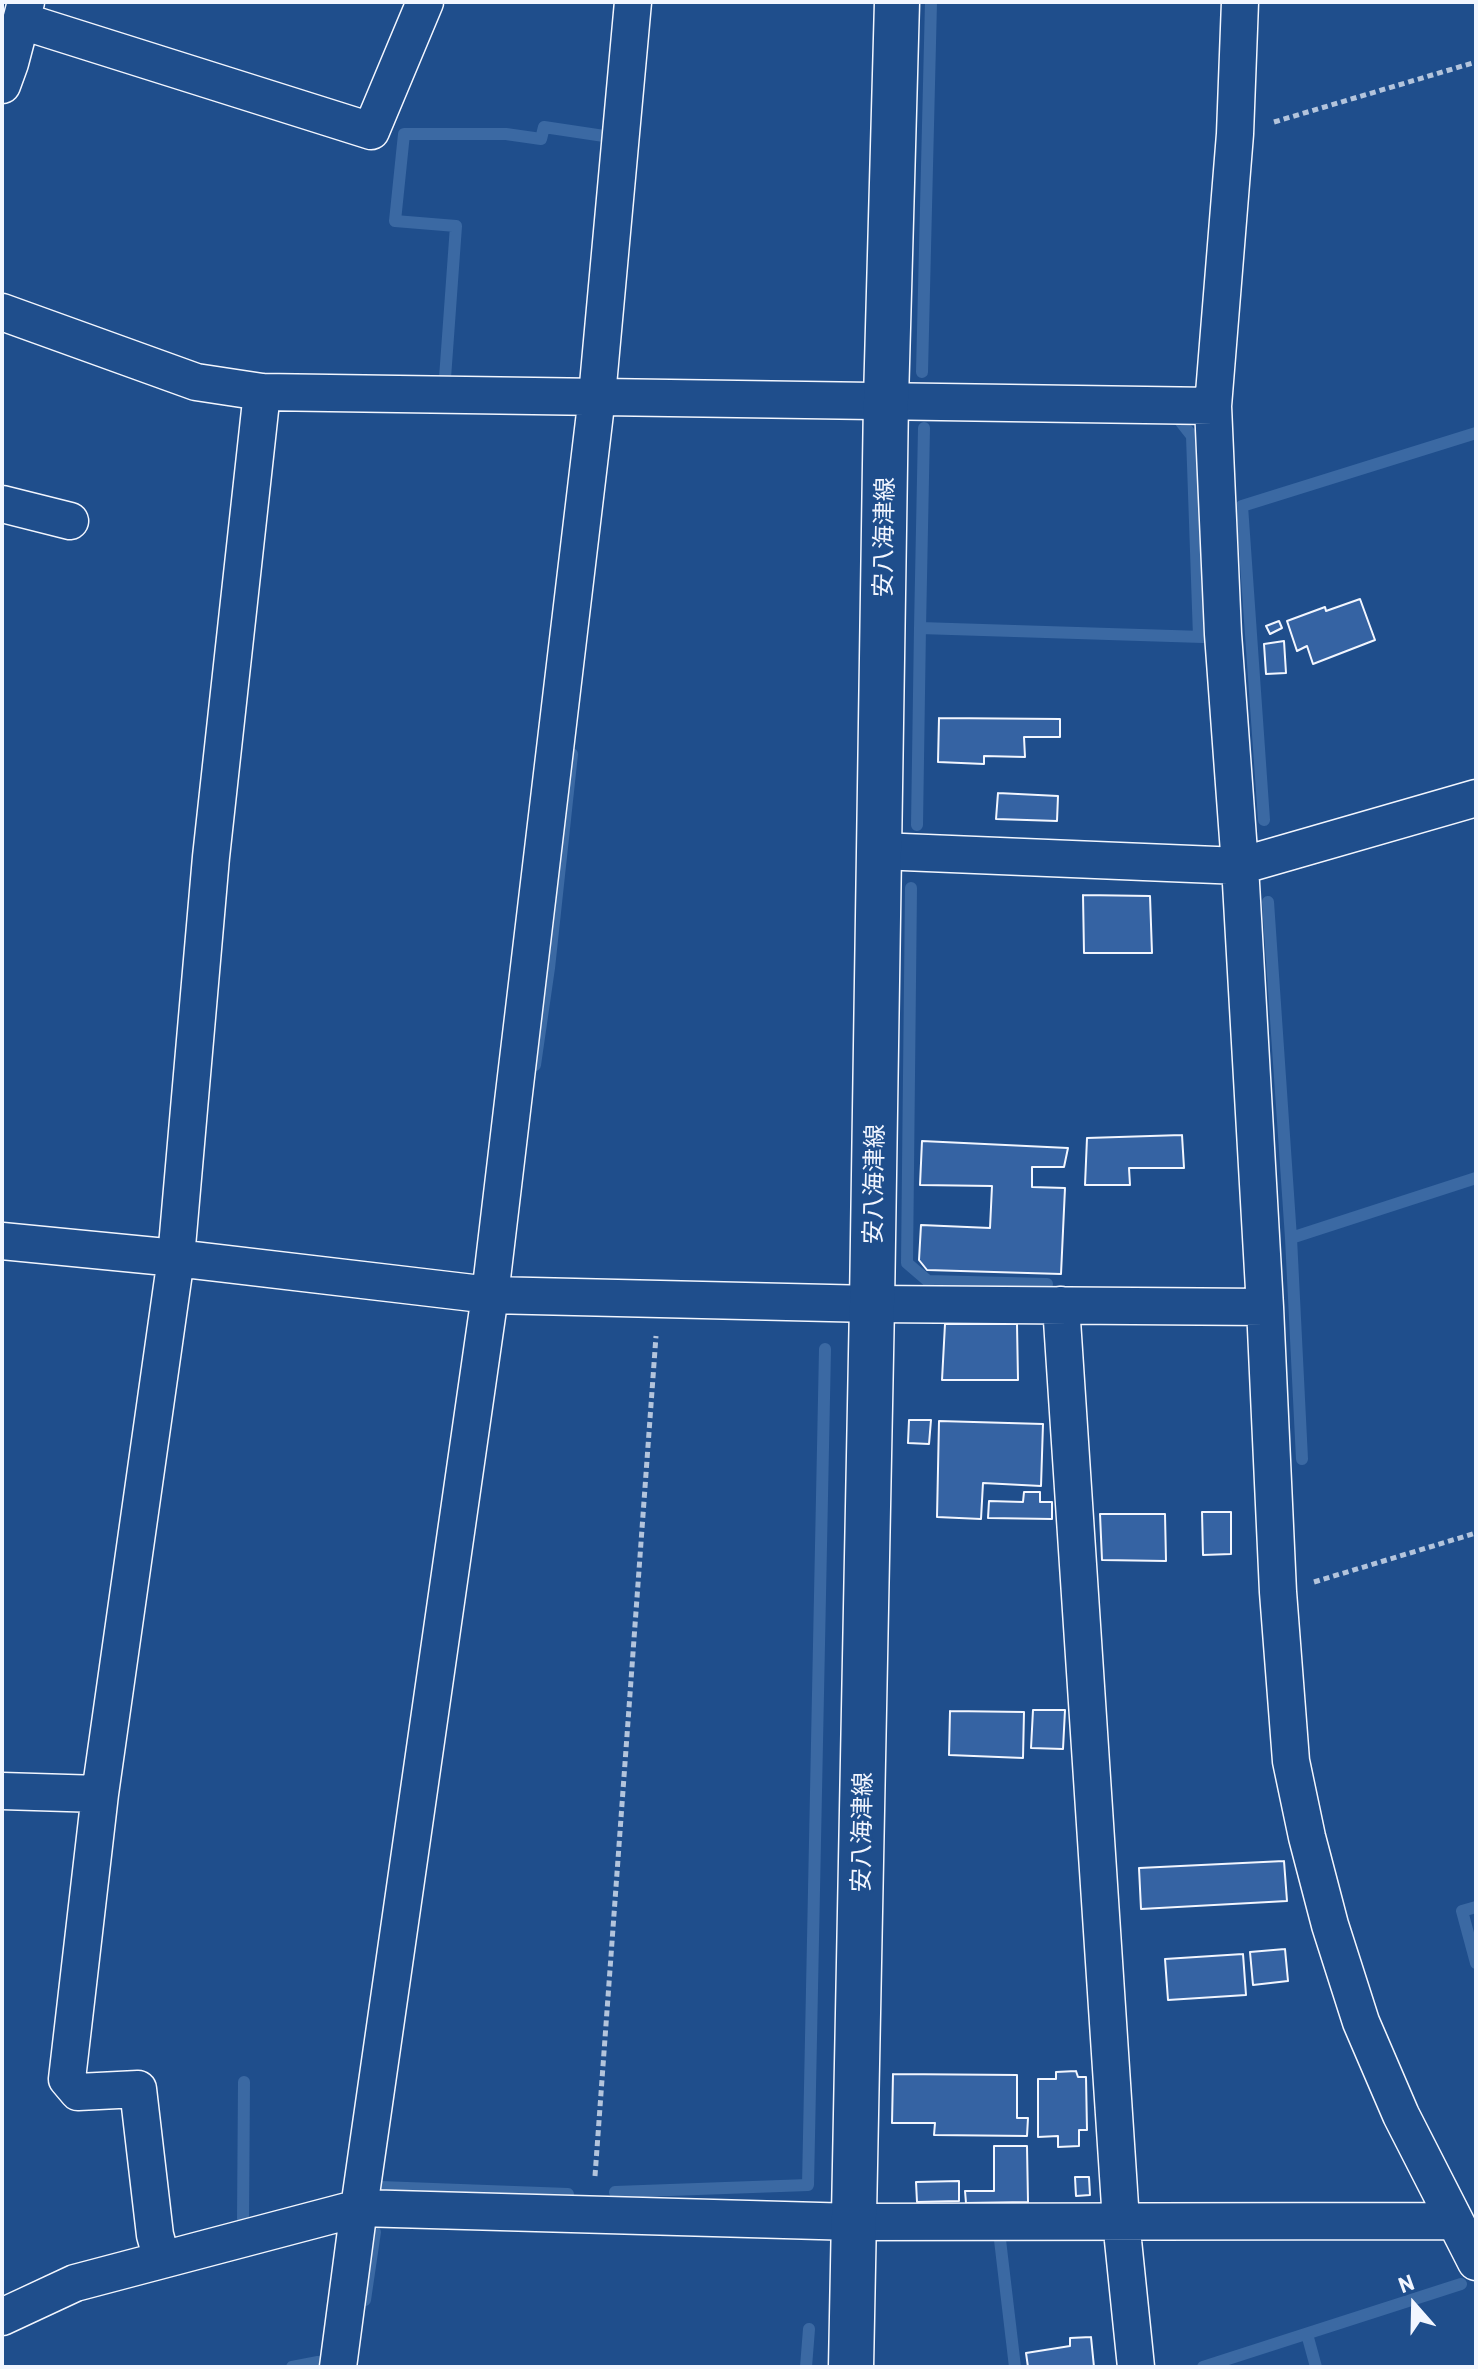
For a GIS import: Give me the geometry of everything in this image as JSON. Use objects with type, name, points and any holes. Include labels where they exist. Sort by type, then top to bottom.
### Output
[{"type":"main road","name":"安八海津線","points":[[851,2367],[886,400],[897,2]]},
{"type":"street","points":[[2,85],[24,11],[371,131],[425,2]]},
{"type":"street","points":[[338,2367],[490,1295],[597,396],[633,2]]},
{"type":"street","points":[[1240,2],[1235,134],[1213,406],[1223,634],[1240,866],[1265,1307],[1278,1592],[1291,1761],[1330,1925],[1361,2022],[1401,2115],[1476,2262]]},
{"type":"street","points":[[2,312],[196,382],[262,392],[1213,406]]},
{"type":"street","points":[[162,2260],[155,2235],[138,2089],[78,2092],[67,2079],[100,1794],[176,1258],[211,857],[262,392]]},
{"type":"street","points":[[2,504],[70,521]]},
{"type":"street","points":[[879,851],[1240,866],[1476,798]]},
{"type":"street","points":[[2,1241],[490,1295],[872,1304],[1265,1307]]},
{"type":"street","points":[[1061,1305],[1121,2221],[1136,2367]]},
{"type":"street","points":[[2,1791],[100,1794]]},
{"type":"street","points":[[2,2317],[75,2283],[359,2208],[855,2222],[1455,2221]]},
{"type":"path","points":[[1235,134],[1476,62]]},
{"type":"path","points":[[592,2213],[659,1299]]},
{"type":"path","points":[[1278,1592],[1476,1533]]},
{"type":"building","points":[[1360,599],[1375,640],[1313,664],[1307,646],[1297,651],[1287,621],[1325,607],[1326,611]]},
{"type":"building","points":[[1279,621],[1282,628],[1270,634],[1266,626]]},
{"type":"building","points":[[1284,641],[1286,673],[1266,674],[1264,644]]},
{"type":"building","points":[[939,718],[1060,719],[1060,737],[1024,737],[1025,757],[984,756],[984,764],[938,762]]},
{"type":"building","points":[[998,793],[1058,796],[1057,821],[996,819]]},
{"type":"building","points":[[1083,895],[1150,896],[1152,953],[1084,953]]},
{"type":"building","points":[[1182,1135],[1184,1168],[1129,1168],[1130,1185],[1085,1185],[1087,1138]]},
{"type":"building","points":[[922,1141],[1068,1148],[1064,1167],[1032,1167],[1032,1187],[1065,1188],[1061,1274],[927,1270],[919,1260],[921,1225],[990,1228],[992,1186],[920,1185]]},
{"type":"building","points":[[945,1324],[1017,1324],[1018,1380],[942,1380]]},
{"type":"building","points":[[909,1420],[931,1420],[929,1444],[908,1443]]},
{"type":"building","points":[[939,1421],[1043,1424],[1041,1486],[983,1483],[981,1519],[937,1517]]},
{"type":"building","points":[[1024,1492],[1040,1492],[1040,1502],[1052,1502],[1052,1519],[988,1518],[989,1501],[1023,1502]]},
{"type":"building","points":[[1202,1512],[1231,1512],[1231,1554],[1203,1555]]},
{"type":"building","points":[[1100,1514],[1165,1514],[1166,1561],[1102,1560]]},
{"type":"building","points":[[1033,1710],[1065,1710],[1063,1749],[1031,1748]]},
{"type":"building","points":[[950,1711],[1024,1712],[1023,1758],[949,1755]]},
{"type":"building","points":[[1284,1861],[1287,1901],[1141,1909],[1139,1868]]},
{"type":"building","points":[[1285,1949],[1288,1981],[1253,1985],[1250,1952]]},
{"type":"building","points":[[1243,1954],[1246,1995],[1168,2000],[1165,1959]]},
{"type":"building","points":[[1076,2071],[1078,2077],[1086,2077],[1087,2130],[1079,2130],[1079,2146],[1058,2147],[1058,2136],[1038,2137],[1038,2079],[1056,2079],[1056,2072]]},
{"type":"building","points":[[893,2074],[1017,2075],[1017,2118],[1028,2118],[1027,2136],[934,2135],[935,2123],[892,2123]]},
{"type":"building","points":[[994,2146],[1027,2146],[1028,2202],[966,2203],[965,2191],[994,2191]]},
{"type":"building","points":[[1075,2177],[1089,2177],[1090,2195],[1076,2196]]},
{"type":"building","points":[[959,2181],[959,2201],[917,2202],[916,2182]]},
{"type":"building","points":[[1091,2337],[1094,2367],[1028,2367],[1026,2353],[1070,2346],[1070,2338]]},
{"type":"waterway","points":[[922,372],[931,2]]},
{"type":"waterway","points":[[445,378],[456,226],[395,221],[404,134],[506,134],[541,139],[544,127],[604,136]]},
{"type":"waterway","points":[[1177,417],[1192,436],[1199,637]]},
{"type":"waterway","points":[[924,428],[920,628],[1203,637]]},
{"type":"waterway","points":[[1264,820],[1242,506],[1476,433]]},
{"type":"waterway","points":[[917,825],[920,628]]},
{"type":"waterway","points":[[535,1065],[549,968],[572,754]]},
{"type":"waterway","points":[[911,888],[907,1263],[928,1281],[1047,1284]]},
{"type":"waterway","points":[[1268,902],[1291,1238]]},
{"type":"waterway","points":[[1302,1459],[1291,1238],[1476,1178]]},
{"type":"waterway","points":[[615,2192],[808,2185],[825,1349]]},
{"type":"waterway","points":[[1476,1907],[1462,1911],[1476,1963]]},
{"type":"waterway","points":[[243,2221],[244,2082]]},
{"type":"waterway","points":[[380,2187],[568,2194]]},
{"type":"waterway","points":[[365,2300],[375,2232]]},
{"type":"waterway","points":[[1000,2240],[1015,2367]]},
{"type":"waterway","points":[[1203,2367],[1461,2284]]},
{"type":"waterway","points":[[806,2367],[809,2329]]},
{"type":"waterway","points":[[1307,2334],[1316,2367]]},
{"type":"waterway","points":[[292,2367],[318,2362]]}]
